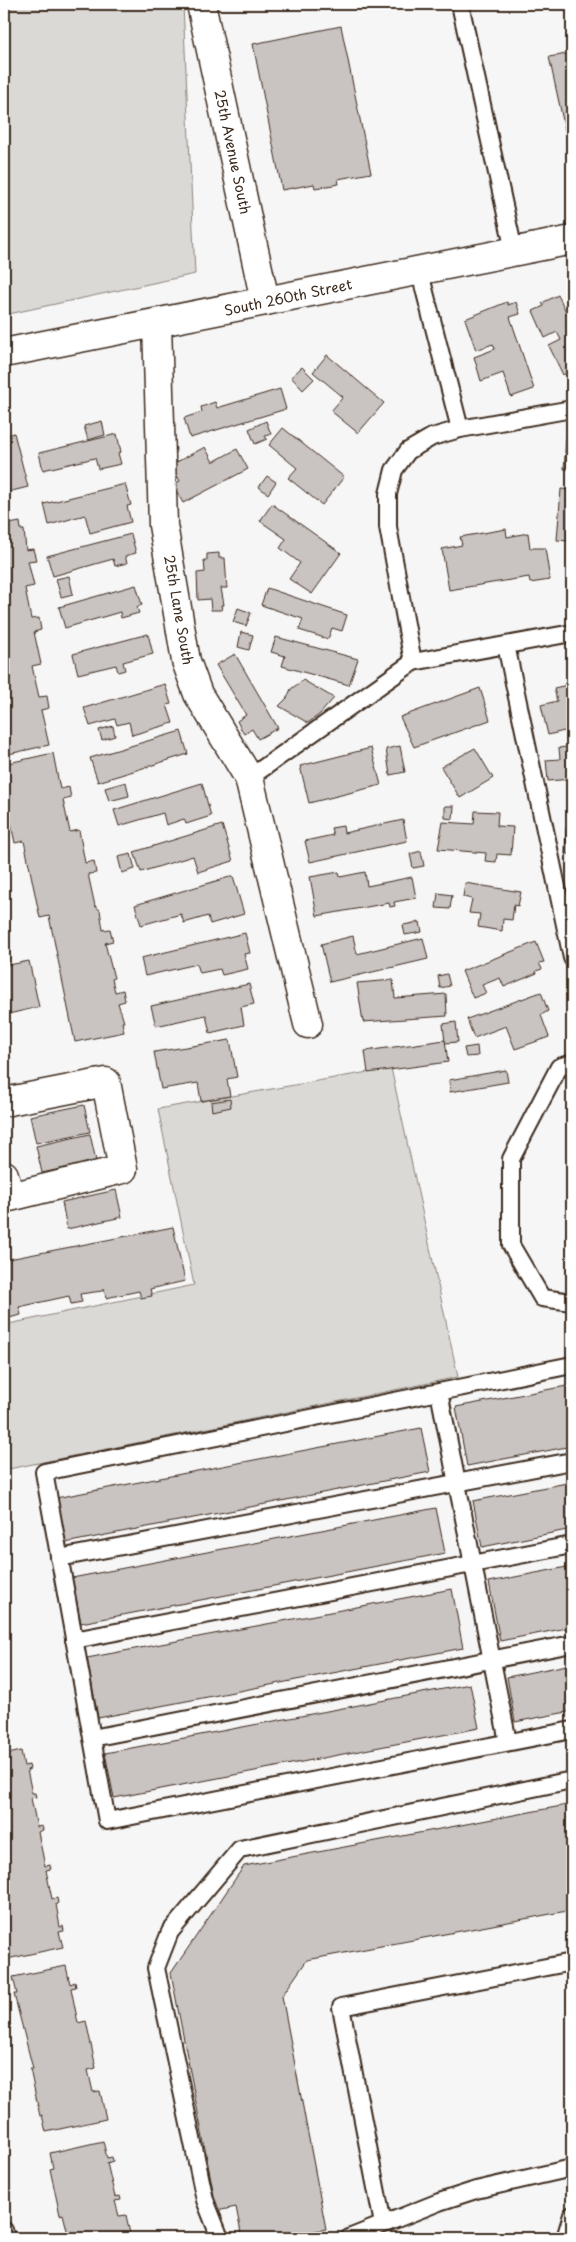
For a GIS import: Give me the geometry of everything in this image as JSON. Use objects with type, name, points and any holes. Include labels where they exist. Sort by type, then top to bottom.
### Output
[{"type":"street","name":"25th Avenue South","points":[[201,4],[266,301]]},
{"type":"street","name":"South 260th Street","points":[[4,353],[572,240]]},
{"type":"street","name":"25th Lane South","points":[[157,324],[163,525],[186,661],[198,694],[249,778],[308,1024]]},
{"type":"street","points":[[4,1102],[106,1082],[124,1170],[10,1198],[4,1175]]},
{"type":"lane","points":[[460,4],[514,251]]},
{"type":"lane","points":[[419,270],[460,429]]},
{"type":"lane","points":[[413,662],[388,527],[388,494],[394,470],[408,451],[432,437],[460,429],[572,409]]},
{"type":"lane","points":[[249,778],[413,662],[572,633]]},
{"type":"lane","points":[[506,645],[572,958]]},
{"type":"lane","points":[[572,1063],[559,1067],[511,1159],[511,1245],[542,1298],[572,1302]]},
{"type":"lane","points":[[572,1364],[44,1472],[107,1821],[572,1730]]},
{"type":"lane","points":[[439,1392],[508,1742]]},
{"type":"lane","points":[[59,1558],[572,1461]]},
{"type":"lane","points":[[74,1640],[572,1545]]},
{"type":"lane","points":[[92,1738],[572,1644]]},
{"type":"lane","points":[[220,2238],[204,2200],[156,1968],[170,1932],[240,1849],[572,1780]]},
{"type":"lane","points":[[383,2224],[341,2007],[572,1962]]},
{"type":"lane","points":[[349,2238],[439,2202],[476,2190],[572,2168]]},
{"type":"lane","points":[[565,2238],[572,2216]]},
{"type":"lane","points":[[4,2230],[6,2238]]},
{"type":"shaded area","points":[[4,4],[183,4],[195,274],[4,315]]},
{"type":"shaded area","points":[[391,1068],[458,1377],[4,1470],[4,1325],[194,1285],[158,1109]]},
{"type":"building","points":[[341,26],[371,173],[338,179],[339,184],[315,188],[314,184],[282,190],[253,44]]},
{"type":"building","points":[[572,53],[572,157],[571,157],[549,57]]},
{"type":"building","points":[[558,295],[572,324],[572,370],[563,375],[549,346],[561,340],[557,332],[545,338],[533,311],[544,306],[542,303]]},
{"type":"building","points":[[507,302],[508,305],[516,302],[520,314],[510,317],[534,389],[511,397],[503,373],[481,381],[474,357],[495,349],[493,344],[476,350],[465,319]]},
{"type":"building","points":[[327,355],[384,403],[358,433],[331,411],[343,397],[313,372]]},
{"type":"building","points":[[302,367],[314,379],[303,390],[291,377]]},
{"type":"building","points":[[280,389],[286,409],[190,438],[184,418],[202,412],[201,407],[215,402],[217,408]]},
{"type":"building","points":[[102,421],[105,435],[88,440],[84,426]]},
{"type":"building","points":[[266,421],[271,434],[265,436],[267,439],[255,444],[249,429]]},
{"type":"building","points":[[283,428],[344,477],[322,505],[288,478],[297,468],[269,445]]},
{"type":"building","points":[[14,433],[28,487],[4,493],[4,436]]},
{"type":"building","points":[[117,434],[121,452],[118,453],[121,464],[98,469],[95,458],[43,470],[39,453]]},
{"type":"building","points":[[566,438],[572,438],[572,453],[565,453]]},
{"type":"building","points":[[205,447],[213,462],[237,449],[248,469],[183,503],[173,485],[180,481],[171,465]]},
{"type":"building","points":[[565,456],[572,456],[572,469],[564,469]]},
{"type":"building","points":[[267,476],[276,482],[268,494],[259,487]]},
{"type":"building","points":[[125,484],[131,505],[127,506],[131,522],[90,533],[85,515],[49,525],[44,504]]},
{"type":"building","points":[[561,489],[572,490],[570,530],[572,530],[568,541],[557,540]]},
{"type":"building","points":[[272,504],[341,553],[312,594],[289,579],[300,563],[280,548],[286,539],[260,521]]},
{"type":"building","points":[[20,522],[21,530],[24,530],[26,550],[33,549],[36,560],[28,561],[34,586],[25,588],[31,619],[39,618],[41,630],[34,632],[41,664],[32,666],[39,697],[47,696],[49,708],[41,710],[49,745],[4,755],[4,525]]},
{"type":"building","points":[[506,529],[507,537],[528,533],[530,548],[545,548],[550,580],[530,583],[529,577],[449,590],[442,549],[462,545],[460,537]]},
{"type":"building","points":[[131,534],[136,553],[125,556],[127,563],[115,566],[113,559],[53,576],[47,556]]},
{"type":"building","points":[[219,553],[219,558],[225,558],[227,588],[221,588],[224,605],[221,605],[222,610],[211,610],[210,599],[198,600],[197,573],[205,572],[204,560],[207,560],[207,554]]},
{"type":"building","points":[[69,576],[73,594],[61,597],[56,579]]},
{"type":"building","points":[[136,585],[142,605],[137,607],[139,613],[121,618],[120,612],[65,628],[59,607]]},
{"type":"building","points":[[267,588],[347,615],[342,631],[332,628],[328,639],[299,630],[303,619],[261,605]]},
{"type":"building","points":[[238,608],[251,613],[246,626],[233,622]]},
{"type":"building","points":[[241,632],[253,635],[249,650],[238,647]]},
{"type":"building","points":[[148,634],[153,654],[123,662],[125,670],[118,672],[116,665],[78,674],[73,654]]},
{"type":"building","points":[[276,637],[358,659],[349,685],[282,666],[285,656],[271,652]]},
{"type":"building","points":[[235,654],[278,728],[258,739],[252,729],[244,734],[242,731],[237,721],[246,715],[216,665]]},
{"type":"building","points":[[303,680],[334,698],[320,714],[308,723],[279,706],[287,698],[291,689]]},
{"type":"building","points":[[165,684],[171,704],[167,705],[173,723],[132,735],[129,722],[117,725],[115,719],[90,726],[84,708]]},
{"type":"building","points":[[572,684],[572,729],[548,735],[541,705],[557,701],[554,688]]},
{"type":"building","points":[[480,688],[490,720],[414,747],[400,717]]},
{"type":"building","points":[[113,726],[115,736],[102,740],[99,730]]},
{"type":"building","points":[[181,731],[188,754],[98,782],[90,758]]},
{"type":"building","points":[[400,746],[405,772],[390,775],[386,749]]},
{"type":"building","points":[[572,746],[572,779],[548,781],[546,760],[560,759],[559,748]]},
{"type":"building","points":[[371,748],[381,785],[309,803],[300,766]]},
{"type":"building","points":[[475,748],[493,778],[460,798],[441,767]]},
{"type":"building","points":[[53,753],[60,789],[69,787],[71,798],[63,800],[70,832],[79,830],[85,863],[94,861],[96,873],[88,874],[95,906],[100,910],[103,930],[110,929],[113,941],[105,943],[114,978],[112,979],[115,992],[123,990],[125,1001],[118,1003],[124,1022],[122,1022],[124,1032],[75,1042],[49,916],[40,918],[24,841],[15,843],[4,791],[4,764]]},
{"type":"building","points":[[126,782],[129,796],[109,801],[105,788]]},
{"type":"building","points":[[202,783],[211,816],[186,824],[184,819],[166,825],[163,813],[119,826],[114,810]]},
{"type":"building","points":[[445,806],[454,806],[453,819],[445,818]]},
{"type":"building","points":[[475,811],[498,812],[497,826],[513,827],[511,855],[497,854],[496,862],[485,861],[486,853],[438,849],[443,822],[474,824]]},
{"type":"building","points":[[403,820],[407,841],[310,862],[305,841],[333,835],[331,828],[343,826],[344,833]]},
{"type":"building","points":[[222,825],[233,861],[198,872],[193,856],[141,872],[134,852]]},
{"type":"building","points":[[566,828],[572,829],[572,854],[565,854]]},
{"type":"building","points":[[421,851],[424,866],[413,868],[410,854]]},
{"type":"building","points":[[131,854],[135,869],[122,873],[118,857]]},
{"type":"building","points":[[339,872],[340,877],[365,872],[367,886],[412,877],[416,898],[394,902],[395,906],[390,907],[389,903],[317,916],[310,877]]},
{"type":"building","points":[[233,876],[244,914],[210,924],[208,916],[184,923],[181,914],[141,925],[135,905]]},
{"type":"building","points":[[465,883],[521,892],[518,906],[514,905],[512,920],[503,919],[502,931],[478,927],[480,914],[469,913],[472,899],[463,897]]},
{"type":"building","points":[[438,893],[452,895],[450,909],[436,908]]},
{"type":"building","points":[[420,922],[422,932],[405,935],[403,925]]},
{"type":"building","points":[[245,933],[250,953],[244,954],[248,969],[222,975],[220,969],[200,973],[197,964],[145,976],[141,958]]},
{"type":"building","points":[[353,936],[357,954],[423,938],[428,959],[330,982],[321,944]]},
{"type":"building","points":[[536,942],[544,962],[539,963],[542,969],[504,987],[500,978],[482,985],[486,993],[473,998],[462,971]]},
{"type":"building","points":[[8,956],[9,965],[29,961],[39,1007],[4,1015],[4,957]]},
{"type":"building","points":[[447,974],[450,986],[440,988],[438,976]]},
{"type":"building","points":[[393,980],[395,998],[446,994],[447,1016],[363,1022],[357,983]]},
{"type":"building","points":[[249,984],[254,1004],[241,1007],[244,1025],[210,1033],[206,1015],[156,1026],[151,1006]]},
{"type":"building","points":[[541,992],[548,1011],[541,1015],[549,1037],[515,1049],[506,1026],[474,1038],[467,1019]]},
{"type":"building","points":[[456,1022],[458,1042],[445,1043],[443,1024]]},
{"type":"building","points":[[230,1040],[237,1077],[227,1079],[230,1096],[201,1101],[198,1083],[161,1089],[154,1052]]},
{"type":"building","points":[[445,1040],[448,1062],[368,1073],[365,1051]]},
{"type":"building","points":[[477,1046],[478,1056],[466,1057],[464,1048]]},
{"type":"building","points":[[506,1070],[508,1082],[450,1092],[449,1080]]},
{"type":"building","points":[[230,1099],[231,1107],[212,1111],[211,1102]]},
{"type":"building","points":[[84,1105],[90,1132],[36,1143],[30,1116]]},
{"type":"building","points":[[90,1134],[96,1161],[42,1173],[36,1146]]},
{"type":"building","points":[[116,1190],[122,1217],[67,1229],[62,1202]]},
{"type":"building","points":[[173,1227],[185,1281],[150,1289],[152,1296],[141,1298],[139,1291],[106,1298],[104,1288],[102,1291],[80,1294],[82,1302],[71,1304],[69,1296],[19,1307],[21,1315],[9,1318],[7,1309],[4,1310],[4,1260]]},
{"type":"building","points":[[572,1385],[572,1446],[467,1466],[456,1407]]},
{"type":"building","points":[[421,1428],[430,1472],[65,1543],[56,1498]]},
{"type":"building","points":[[572,1482],[572,1529],[482,1547],[473,1501]]},
{"type":"building","points":[[436,1508],[445,1553],[81,1623],[72,1578]]},
{"type":"building","points":[[572,1566],[572,1627],[500,1641],[489,1582]]},
{"type":"building","points":[[452,1589],[463,1648],[98,1718],[87,1658]]},
{"type":"building","points":[[572,1664],[572,1711],[515,1722],[507,1677]]},
{"type":"building","points":[[470,1684],[479,1728],[114,1798],[105,1753]]},
{"type":"building","points":[[21,1751],[24,1766],[29,1765],[30,1769],[27,1770],[32,1793],[35,1793],[36,1797],[31,1798],[37,1827],[42,1826],[43,1830],[38,1832],[45,1866],[50,1865],[51,1869],[46,1870],[52,1899],[57,1898],[58,1903],[56,1904],[60,1927],[63,1926],[64,1931],[59,1932],[63,1947],[7,1959],[4,1945],[4,1755]]},
{"type":"building","points":[[572,1804],[572,1910],[307,1960],[282,1996],[326,2229],[278,2238],[242,2238],[236,2207],[217,2211],[171,1973],[244,1866]]},
{"type":"building","points":[[66,1966],[70,1984],[75,1982],[76,1987],[71,1988],[78,2023],[86,2021],[96,2068],[88,2070],[93,2092],[100,2091],[106,2119],[46,2132],[42,2115],[40,2116],[30,2069],[33,2069],[14,1994],[17,1994],[13,1977]]},
{"type":"building","points":[[103,2141],[107,2158],[112,2157],[113,2161],[107,2163],[115,2197],[120,2196],[121,2200],[115,2201],[119,2216],[126,2215],[131,2238],[69,2238],[63,2214],[60,2215],[50,2169],[53,2168],[50,2153]]}]
